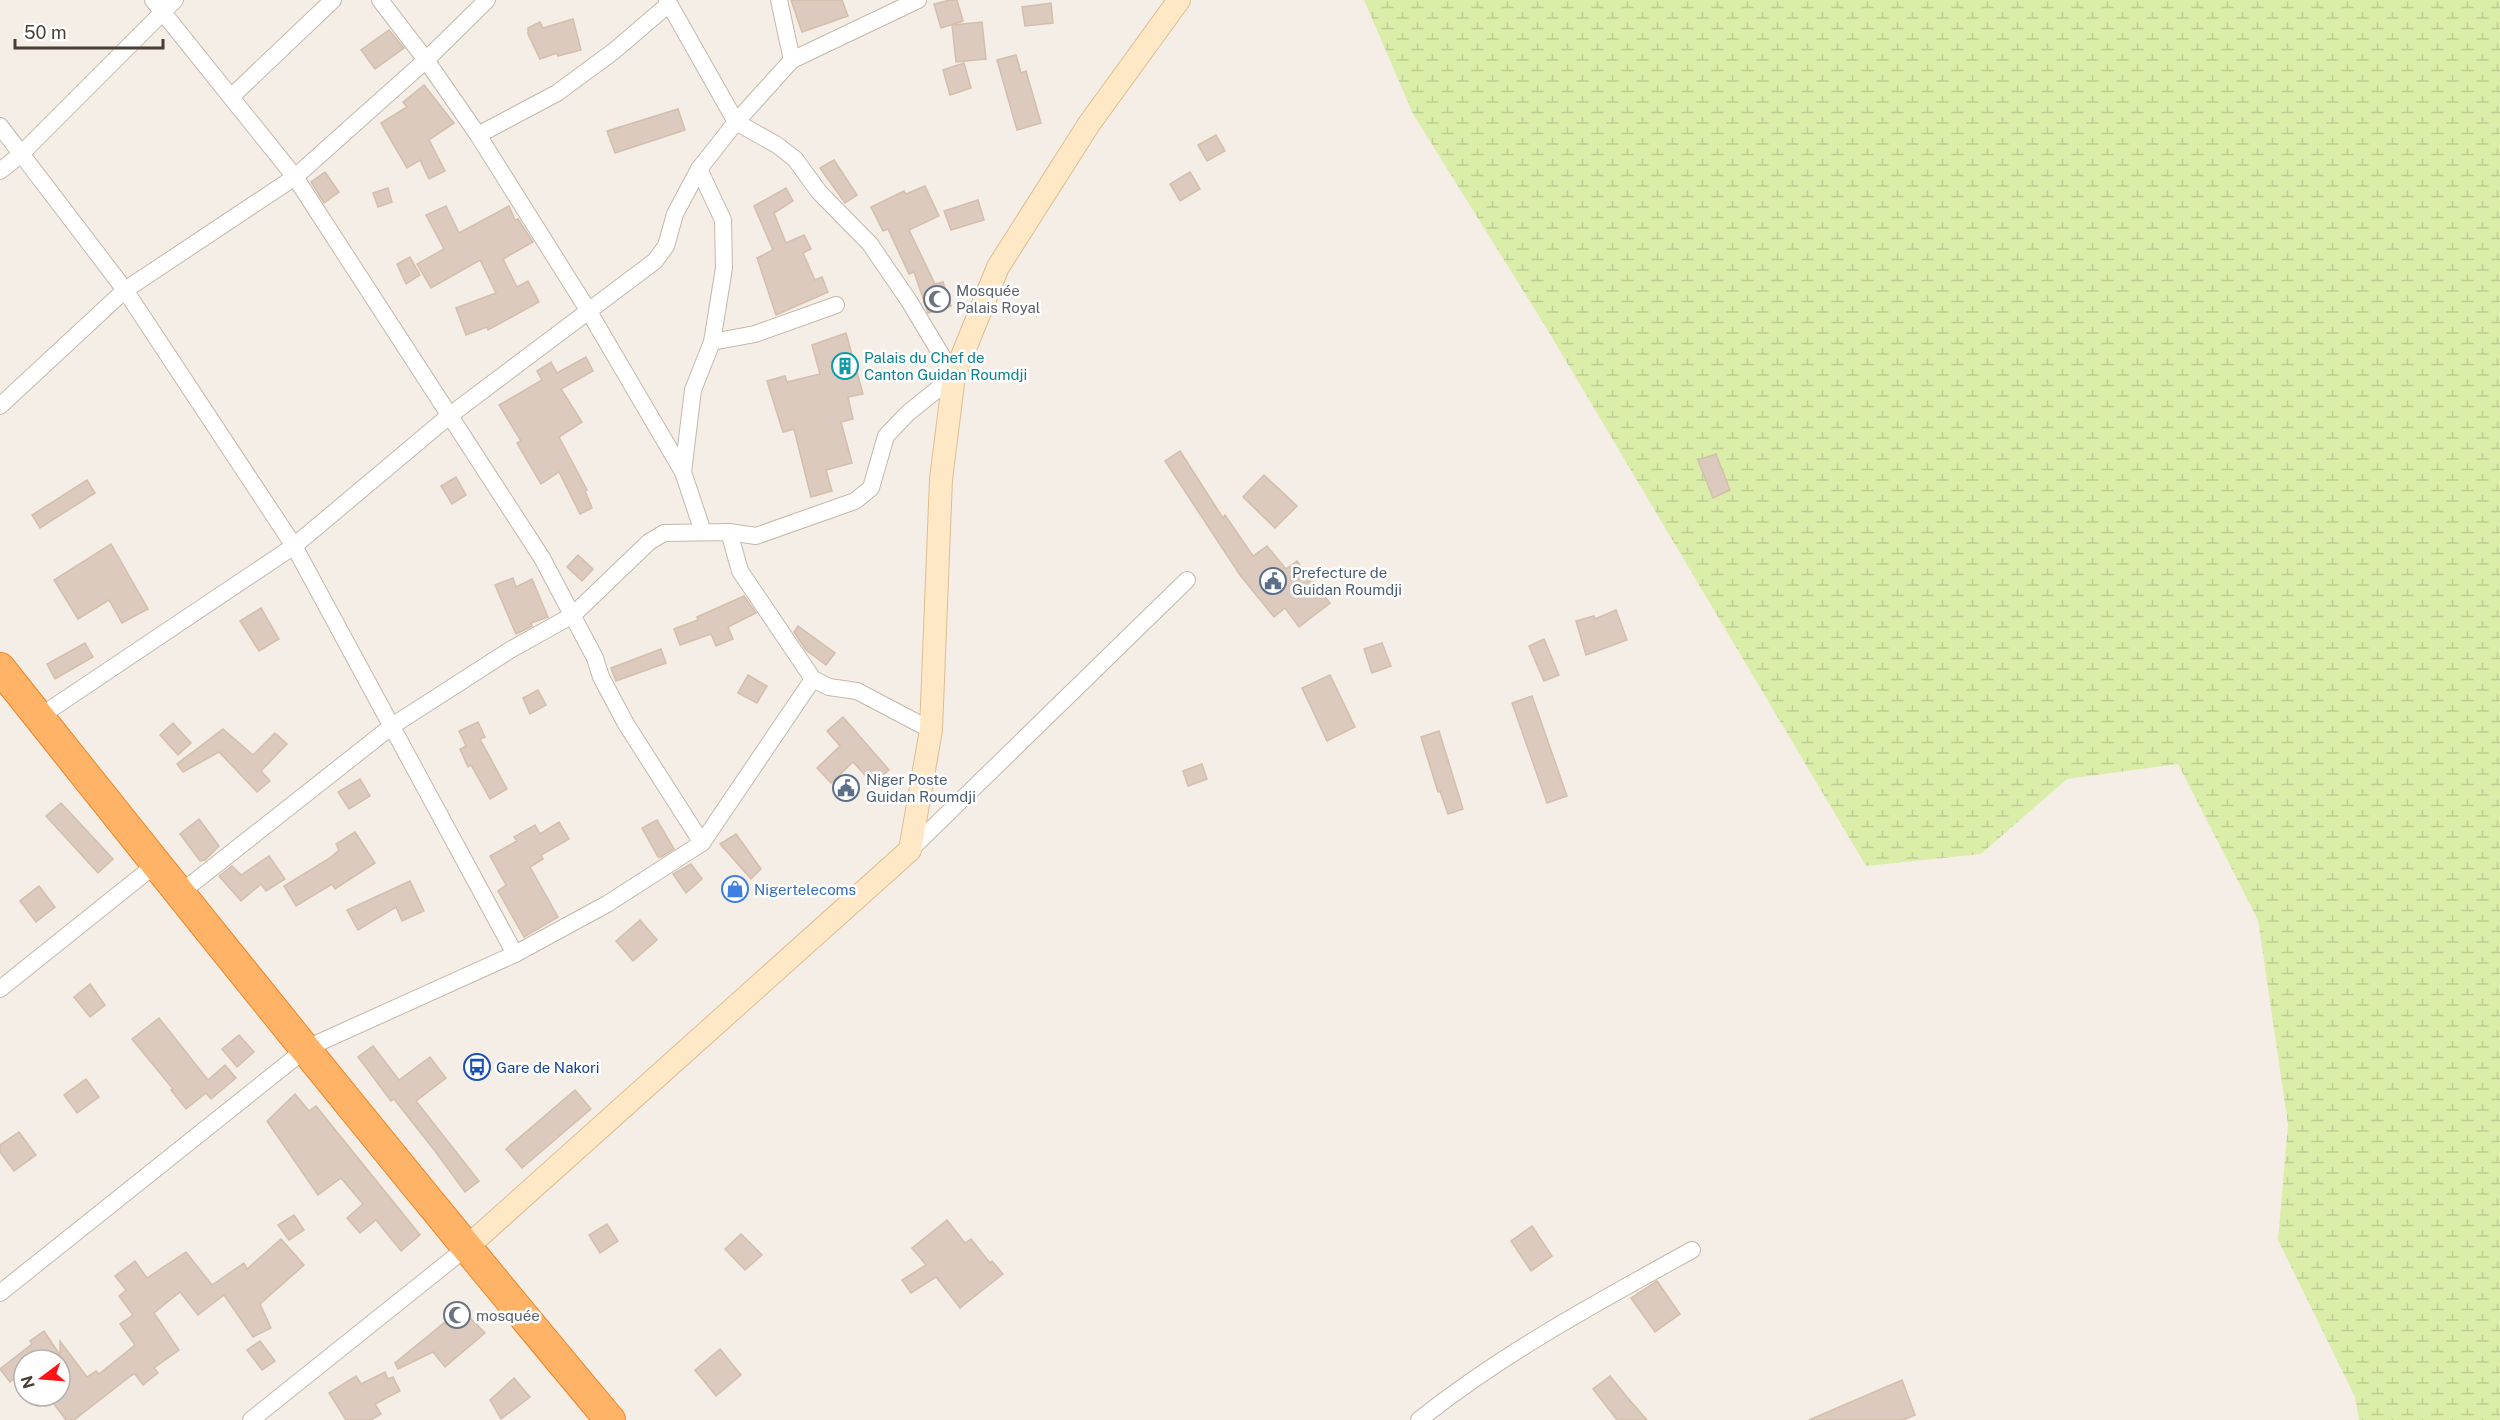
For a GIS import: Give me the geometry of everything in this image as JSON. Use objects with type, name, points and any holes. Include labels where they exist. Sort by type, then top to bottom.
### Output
[{"type":"highway","points":[[3,677],[39,717],[155,865],[307,1048],[466,1248],[610,1420]]},
{"type":"street","points":[[0,171],[20,155],[158,6],[176,0]]},
{"type":"street","points":[[231,98],[333,0]]},
{"type":"street","points":[[380,0],[426,60],[478,135],[588,310],[684,472],[704,532]]},
{"type":"street","points":[[0,406],[125,290],[295,177],[426,60],[487,0]]},
{"type":"street","points":[[780,0],[792,60]]},
{"type":"street","points":[[39,717],[294,546],[449,416],[655,261],[666,246],[675,214],[699,169],[736,122],[792,60],[918,0]]},
{"type":"street","points":[[910,850],[931,730],[941,479],[954,376],[998,267],[1089,124],[1179,0]]},
{"type":"street","points":[[478,135],[557,93],[614,51],[668,2],[736,122],[777,145],[795,159],[819,192],[870,244],[909,301],[954,376]]},
{"type":"street","points":[[158,6],[295,177],[542,558],[573,615],[626,724],[702,843]]},
{"type":"street","points":[[0,126],[125,290],[294,546],[515,954]]},
{"type":"street","points":[[684,472],[693,390],[712,342],[724,268],[723,220],[699,169]]},
{"type":"street","points":[[712,342],[755,334],[836,305]]},
{"type":"street","points":[[179,894],[392,726],[510,650],[573,615],[649,542],[664,533],[729,532],[756,536],[855,501],[871,488],[886,436],[908,413],[954,376]]},
{"type":"street","points":[[729,532],[740,571],[813,679],[829,687],[856,691],[931,730]]},
{"type":"street","points":[[251,1420],[466,1248],[910,850],[1187,580]]},
{"type":"street","points":[[0,1293],[307,1048],[515,954],[607,904],[702,843],[813,679]]},
{"type":"street","points":[[0,989],[155,865]]},
{"type":"street","points":[[1419,1420],[1457,1390],[1586,1308],[1692,1250]]},
{"type":"green space","points":[[1364,0],[2500,0],[2500,1420],[2359,1420],[2355,1397],[2278,1240],[2288,1124],[2258,920],[2178,764],[2067,779],[1981,854],[1866,866],[1547,329],[1413,114]]},
{"type":"building","points":[[791,0],[842,0],[848,16],[802,32]]},
{"type":"building","points":[[957,0],[963,21],[941,28],[934,4]]},
{"type":"building","points":[[1051,3],[1053,23],[1025,26],[1022,7]]},
{"type":"building","points":[[573,19],[581,50],[558,56],[557,53],[540,59],[528,34],[528,28],[540,22],[543,28]]},
{"type":"building","points":[[982,22],[986,59],[956,62],[952,25]]},
{"type":"building","points":[[389,30],[404,48],[375,69],[361,50]]},
{"type":"building","points":[[1016,55],[1021,73],[1026,71],[1041,123],[1017,130],[997,60]]},
{"type":"building","points":[[964,63],[971,88],[950,95],[943,70]]},
{"type":"building","points":[[424,85],[454,123],[429,140],[445,171],[429,179],[420,160],[407,168],[381,123],[407,107],[403,102]]},
{"type":"building","points":[[678,109],[685,130],[615,153],[607,131]]},
{"type":"building","points":[[1216,135],[1225,151],[1207,161],[1198,145]]},
{"type":"building","points":[[834,160],[857,195],[845,203],[820,168]]},
{"type":"building","points":[[325,172],[339,192],[324,203],[311,182]]},
{"type":"building","points":[[1190,172],[1200,189],[1180,201],[1170,184]]},
{"type":"building","points":[[925,186],[939,216],[909,230],[935,284],[943,282],[951,306],[928,313],[914,272],[909,274],[888,229],[883,231],[871,207],[904,191],[906,194]]},
{"type":"building","points":[[388,188],[392,202],[378,207],[373,193]]},
{"type":"building","points":[[786,188],[793,201],[774,213],[786,243],[804,235],[811,249],[803,253],[815,280],[822,277],[828,292],[776,315],[757,258],[773,250],[754,206]]},
{"type":"building","points":[[978,200],[984,220],[951,230],[944,211]]},
{"type":"building","points":[[446,206],[459,233],[509,206],[515,220],[518,219],[533,242],[503,259],[517,287],[528,281],[539,302],[488,330],[487,327],[466,335],[456,308],[496,293],[480,260],[431,288],[417,264],[444,249],[426,215]]},
{"type":"building","points":[[410,257],[420,275],[406,284],[397,264]]},
{"type":"building","points":[[846,333],[863,394],[848,397],[853,419],[841,422],[852,463],[826,470],[832,491],[811,497],[794,429],[783,432],[767,381],[785,376],[787,382],[820,374],[812,345]]},
{"type":"building","points":[[586,357],[593,371],[561,389],[582,422],[559,437],[587,490],[585,491],[592,508],[580,514],[559,472],[541,484],[517,443],[521,441],[499,405],[542,380],[537,371],[551,362],[557,373]]},
{"type":"building","points":[[1180,451],[1223,518],[1225,515],[1253,556],[1267,546],[1286,569],[1297,561],[1330,603],[1299,627],[1285,608],[1274,617],[1240,575],[1165,461]]},
{"type":"building","points":[[1716,454],[1730,490],[1713,498],[1698,460]]},
{"type":"building","points":[[1264,475],[1297,506],[1275,528],[1243,497]]},
{"type":"building","points":[[456,477],[466,495],[452,504],[441,486]]},
{"type":"building","points":[[87,480],[95,493],[40,528],[32,515]]},
{"type":"building","points":[[111,544],[148,609],[122,623],[109,600],[78,619],[54,580]]},
{"type":"building","points":[[578,555],[593,569],[582,581],[567,567]]},
{"type":"building","points":[[513,578],[516,587],[532,579],[548,617],[531,623],[532,626],[516,634],[495,585]]},
{"type":"building","points":[[744,596],[756,613],[728,627],[733,639],[716,646],[711,634],[680,645],[674,629],[698,620],[697,617]]},
{"type":"building","points":[[261,608],[279,639],[259,651],[240,621]]},
{"type":"building","points":[[1616,610],[1627,640],[1586,655],[1576,621],[1594,616],[1595,619]]},
{"type":"building","points":[[798,626],[835,653],[826,665],[806,650],[794,632]]},
{"type":"building","points":[[1544,639],[1559,675],[1544,681],[1529,646]]},
{"type":"building","points":[[85,643],[93,657],[55,679],[47,664]]},
{"type":"building","points":[[1382,643],[1391,666],[1372,673],[1364,649]]},
{"type":"building","points":[[661,649],[666,663],[616,681],[611,668]]},
{"type":"building","points":[[748,675],[767,686],[757,703],[738,693]]},
{"type":"building","points":[[1330,675],[1355,727],[1327,741],[1302,688]]},
{"type":"building","points":[[538,690],[546,705],[530,714],[523,698]]},
{"type":"building","points":[[1532,696],[1567,796],[1547,803],[1512,703]]},
{"type":"building","points":[[843,717],[889,770],[873,784],[853,762],[831,783],[817,768],[840,746],[827,731]]},
{"type":"building","points":[[478,722],[485,737],[480,739],[507,789],[490,799],[471,765],[468,767],[460,749],[466,746],[459,731]]},
{"type":"building","points":[[173,723],[191,743],[178,755],[160,735]]},
{"type":"building","points":[[223,729],[253,755],[275,733],[287,744],[261,771],[270,781],[257,792],[219,752],[183,772],[177,764]]},
{"type":"building","points":[[1439,731],[1463,809],[1448,814],[1440,791],[1438,792],[1421,737]]},
{"type":"building","points":[[1202,764],[1207,779],[1188,786],[1183,771]]},
{"type":"building","points":[[360,779],[370,796],[349,809],[338,792]]},
{"type":"building","points":[[61,803],[113,859],[98,873],[46,816]]},
{"type":"building","points":[[199,819],[219,846],[205,860],[200,861],[180,834]]},
{"type":"building","points":[[657,820],[674,849],[661,857],[658,857],[642,828]]},
{"type":"building","points":[[559,822],[569,839],[541,855],[543,859],[530,867],[558,917],[524,937],[498,891],[506,885],[490,856],[517,841],[514,837],[535,825],[540,834]]},
{"type":"building","points":[[355,832],[375,863],[335,889],[332,884],[296,906],[284,886],[330,858],[339,850],[336,844]]},
{"type":"building","points":[[736,834],[761,869],[751,879],[720,844]]},
{"type":"building","points":[[269,856],[285,879],[266,891],[261,884],[241,901],[219,876],[232,866],[241,875]]},
{"type":"building","points":[[691,864],[702,879],[686,893],[673,874]]},
{"type":"building","points":[[410,881],[424,911],[402,921],[396,907],[358,930],[347,910]]},
{"type":"building","points":[[39,886],[55,907],[36,922],[20,901]]},
{"type":"building","points":[[640,920],[657,940],[633,961],[616,941]]},
{"type":"building","points":[[90,984],[105,1005],[90,1017],[74,997]]},
{"type":"building","points":[[159,1018],[208,1080],[225,1065],[236,1078],[211,1099],[206,1093],[186,1109],[171,1090],[173,1089],[132,1039]]},
{"type":"building","points":[[239,1035],[254,1052],[237,1067],[222,1049]]},
{"type":"building","points":[[373,1046],[399,1080],[430,1057],[446,1078],[416,1101],[479,1181],[465,1192],[394,1099],[391,1101],[358,1057]]},
{"type":"building","points":[[86,1079],[99,1097],[77,1113],[64,1095]]},
{"type":"building","points":[[575,1090],[591,1109],[522,1168],[506,1149]]},
{"type":"building","points":[[295,1094],[309,1111],[316,1106],[420,1235],[401,1251],[376,1220],[360,1233],[347,1218],[363,1204],[341,1178],[318,1195],[267,1121]]},
{"type":"building","points":[[19,1132],[36,1155],[14,1171],[0,1152],[0,1145]]},
{"type":"building","points":[[294,1215],[304,1230],[289,1240],[278,1225]]},
{"type":"building","points":[[947,1220],[965,1243],[971,1239],[990,1263],[992,1261],[1003,1274],[960,1308],[936,1277],[911,1293],[902,1280],[926,1265],[912,1248]]},
{"type":"building","points":[[607,1224],[618,1241],[600,1253],[589,1235]]},
{"type":"building","points":[[1532,1226],[1552,1256],[1531,1271],[1511,1241]]},
{"type":"building","points":[[741,1234],[762,1255],[745,1270],[725,1249]]},
{"type":"building","points":[[281,1239],[304,1265],[260,1304],[271,1328],[253,1337],[224,1295],[198,1315],[180,1292],[154,1313],[179,1350],[154,1368],[158,1373],[143,1385],[135,1374],[132,1375],[74,1420],[66,1420],[57,1408],[72,1408],[72,1357],[87,1377],[96,1371],[99,1374],[135,1345],[120,1324],[133,1315],[119,1296],[126,1290],[115,1276],[135,1261],[147,1278],[186,1252],[212,1285],[244,1263],[247,1269]]},
{"type":"building","points":[[1657,1281],[1680,1314],[1655,1332],[1631,1298]]},
{"type":"building","points":[[461,1309],[485,1333],[445,1367],[433,1352],[398,1369],[395,1363]]},
{"type":"building","points":[[44,1331],[55,1348],[27,1348],[32,1344],[30,1341]]},
{"type":"building","points":[[260,1341],[275,1361],[262,1370],[247,1350]]},
{"type":"building","points":[[720,1349],[741,1375],[716,1396],[695,1370]]},
{"type":"building","points":[[12,1360],[12,1380],[10,1382],[0,1369]]},
{"type":"building","points":[[385,1372],[388,1379],[393,1377],[400,1391],[375,1404],[381,1414],[371,1420],[346,1420],[329,1393],[356,1376],[361,1384]]},
{"type":"building","points":[[1610,1376],[1647,1420],[1617,1420],[1593,1389]]},
{"type":"building","points":[[514,1378],[530,1397],[501,1419],[490,1400]]},
{"type":"building","points":[[1902,1380],[1915,1415],[1903,1420],[1809,1420]]},
{"type":"place","name":"Mosquée Palais Royal","points":[[937,299]]},
{"type":"place","name":"Palais du Chef de Canton Guidan Roumdji","points":[[845,366]]},
{"type":"place","name":"Prefecture de Guidan Roumdji","points":[[1273,581]]},
{"type":"place","name":"Niger Poste Guidan Roumdji","points":[[846,788]]},
{"type":"place","name":"Nigertelecoms","points":[[735,889]]},
{"type":"place","name":"Gare de Nakori","points":[[477,1067]]},
{"type":"place","name":"mosquée","points":[[457,1315]]}]
